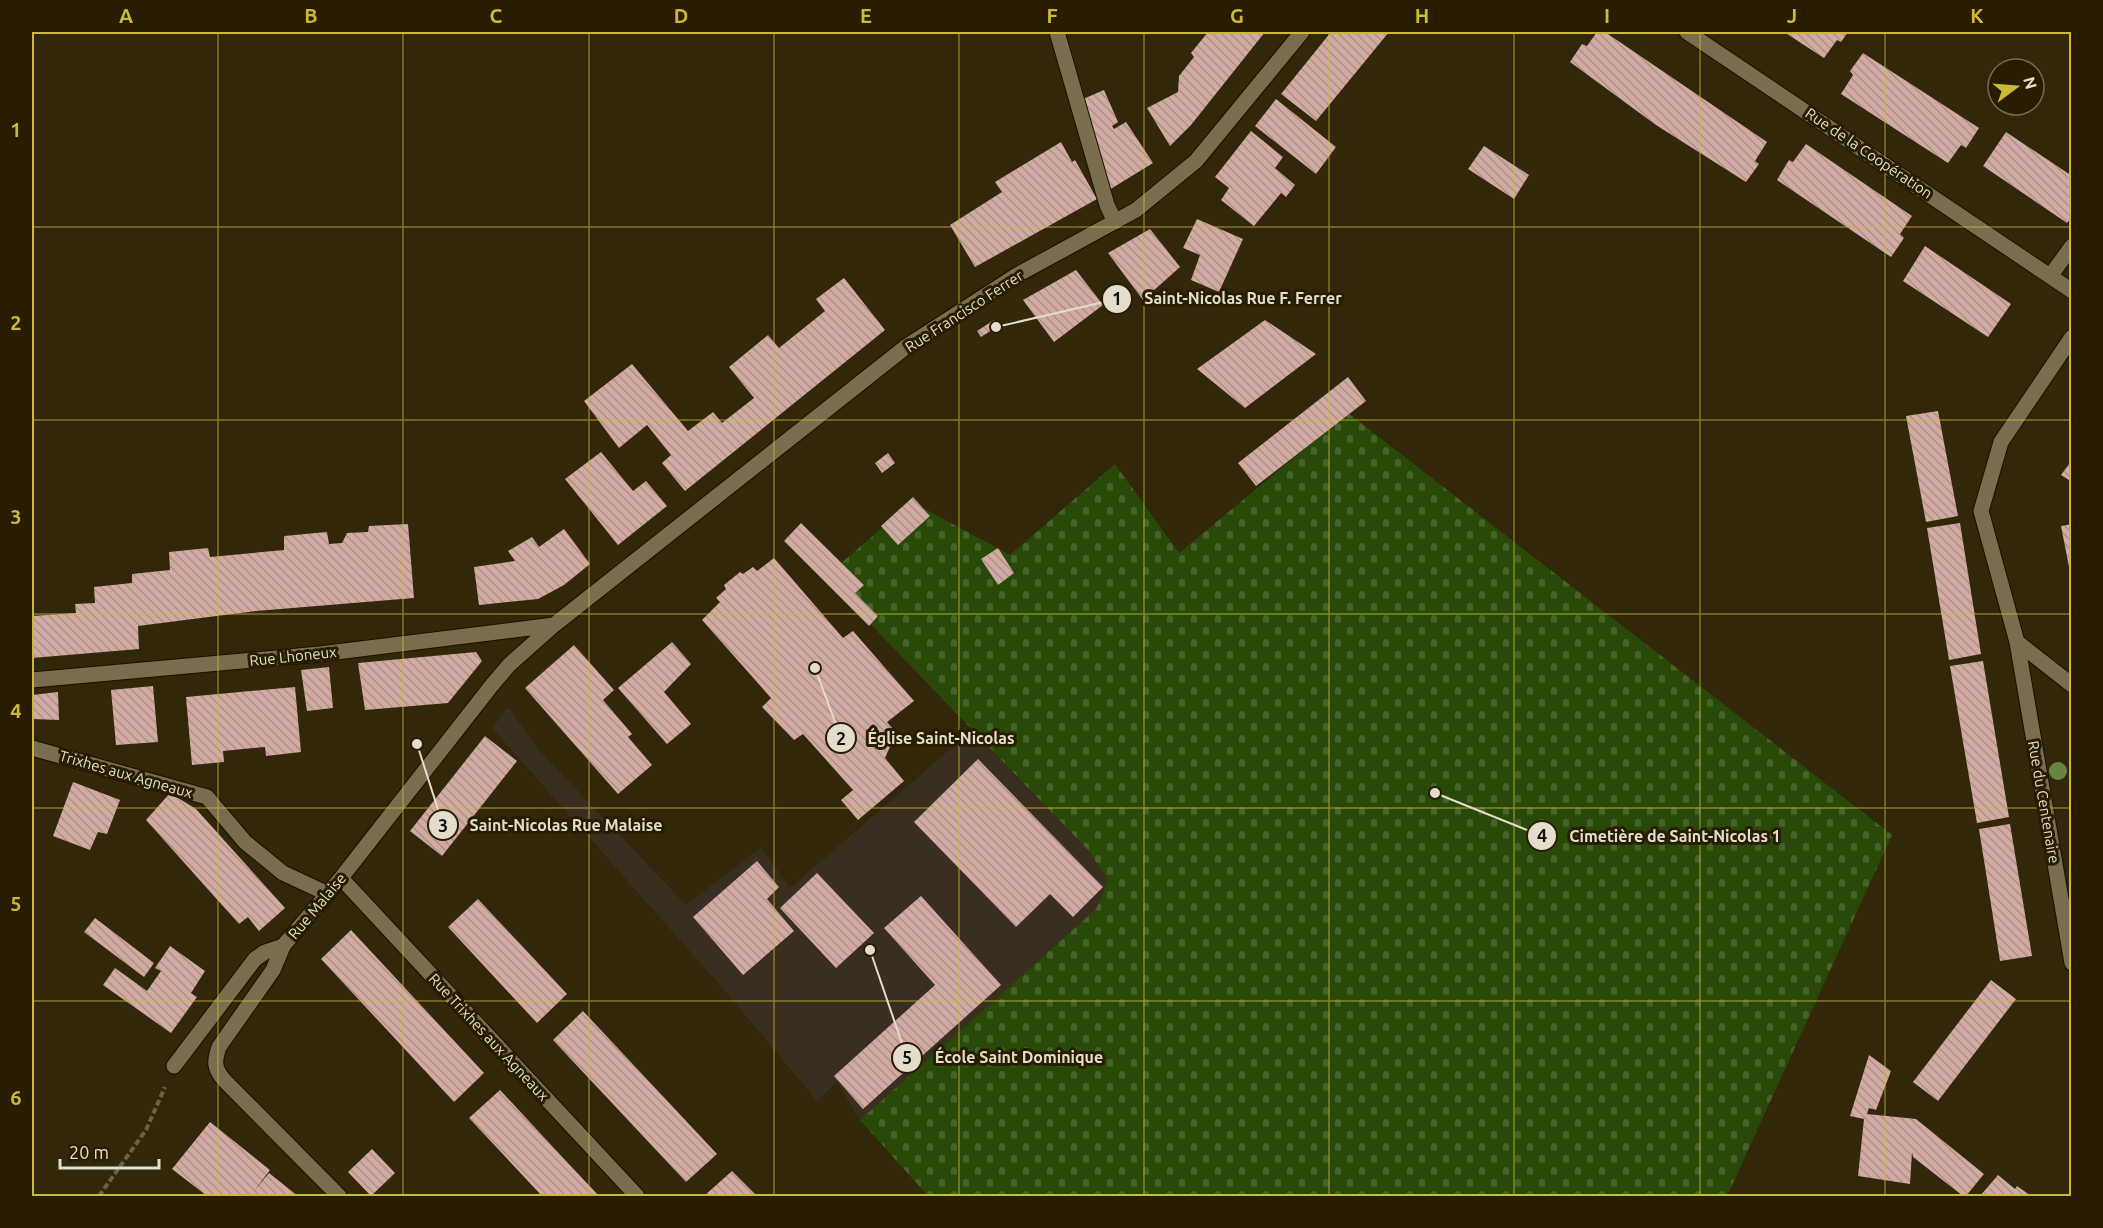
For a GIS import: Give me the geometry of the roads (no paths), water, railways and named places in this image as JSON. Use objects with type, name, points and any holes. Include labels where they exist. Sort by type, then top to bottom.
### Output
[{"type":"street","points":[[1057,32],[1107,205],[1115,222]]},
{"type":"street","name":"Rue Francisco Ferrer","points":[[554,625],[907,346],[1017,275],[1136,210],[1196,160],[1302,32]]},
{"type":"street","name":"Rue de la Coopération","points":[[1687,32],[2072,291]]},
{"type":"street","points":[[2050,275],[2072,246]]},
{"type":"street","name":"Rue du Centenaire","points":[[2072,337],[2001,442],[1981,511],[2017,642],[2072,963]]},
{"type":"street","name":"Rue Lhoneux","points":[[32,680],[320,654],[554,625]]},
{"type":"street","name":"Rue Malaise","points":[[174,1066],[255,959],[283,946],[341,878],[509,665],[554,625]]},
{"type":"street","points":[[2017,642],[2072,685]]},
{"type":"street","name":"Trixhes aux Agneaux","points":[[32,748],[207,797],[245,842],[276,867],[328,894]]},
{"type":"street","name":"Rue Trixhes aux Agneaux","points":[[341,878],[637,1197]]},
{"type":"street","points":[[283,946],[273,970],[219,1047],[215,1062],[216,1071],[339,1197]]},
{"type":"place","name":"Saint-Nicolas Rue F. Ferrer","points":[[996,327]]},
{"type":"place","name":"Église Saint-Nicolas","points":[[815,668]]},
{"type":"place","name":"Saint-Nicolas Rue Malaise","points":[[417,744]]},
{"type":"place","name":"Cimetière de Saint-Nicolas 1","points":[[1435,793]]},
{"type":"place","name":"École Saint Dominique","points":[[870,950]]}]
